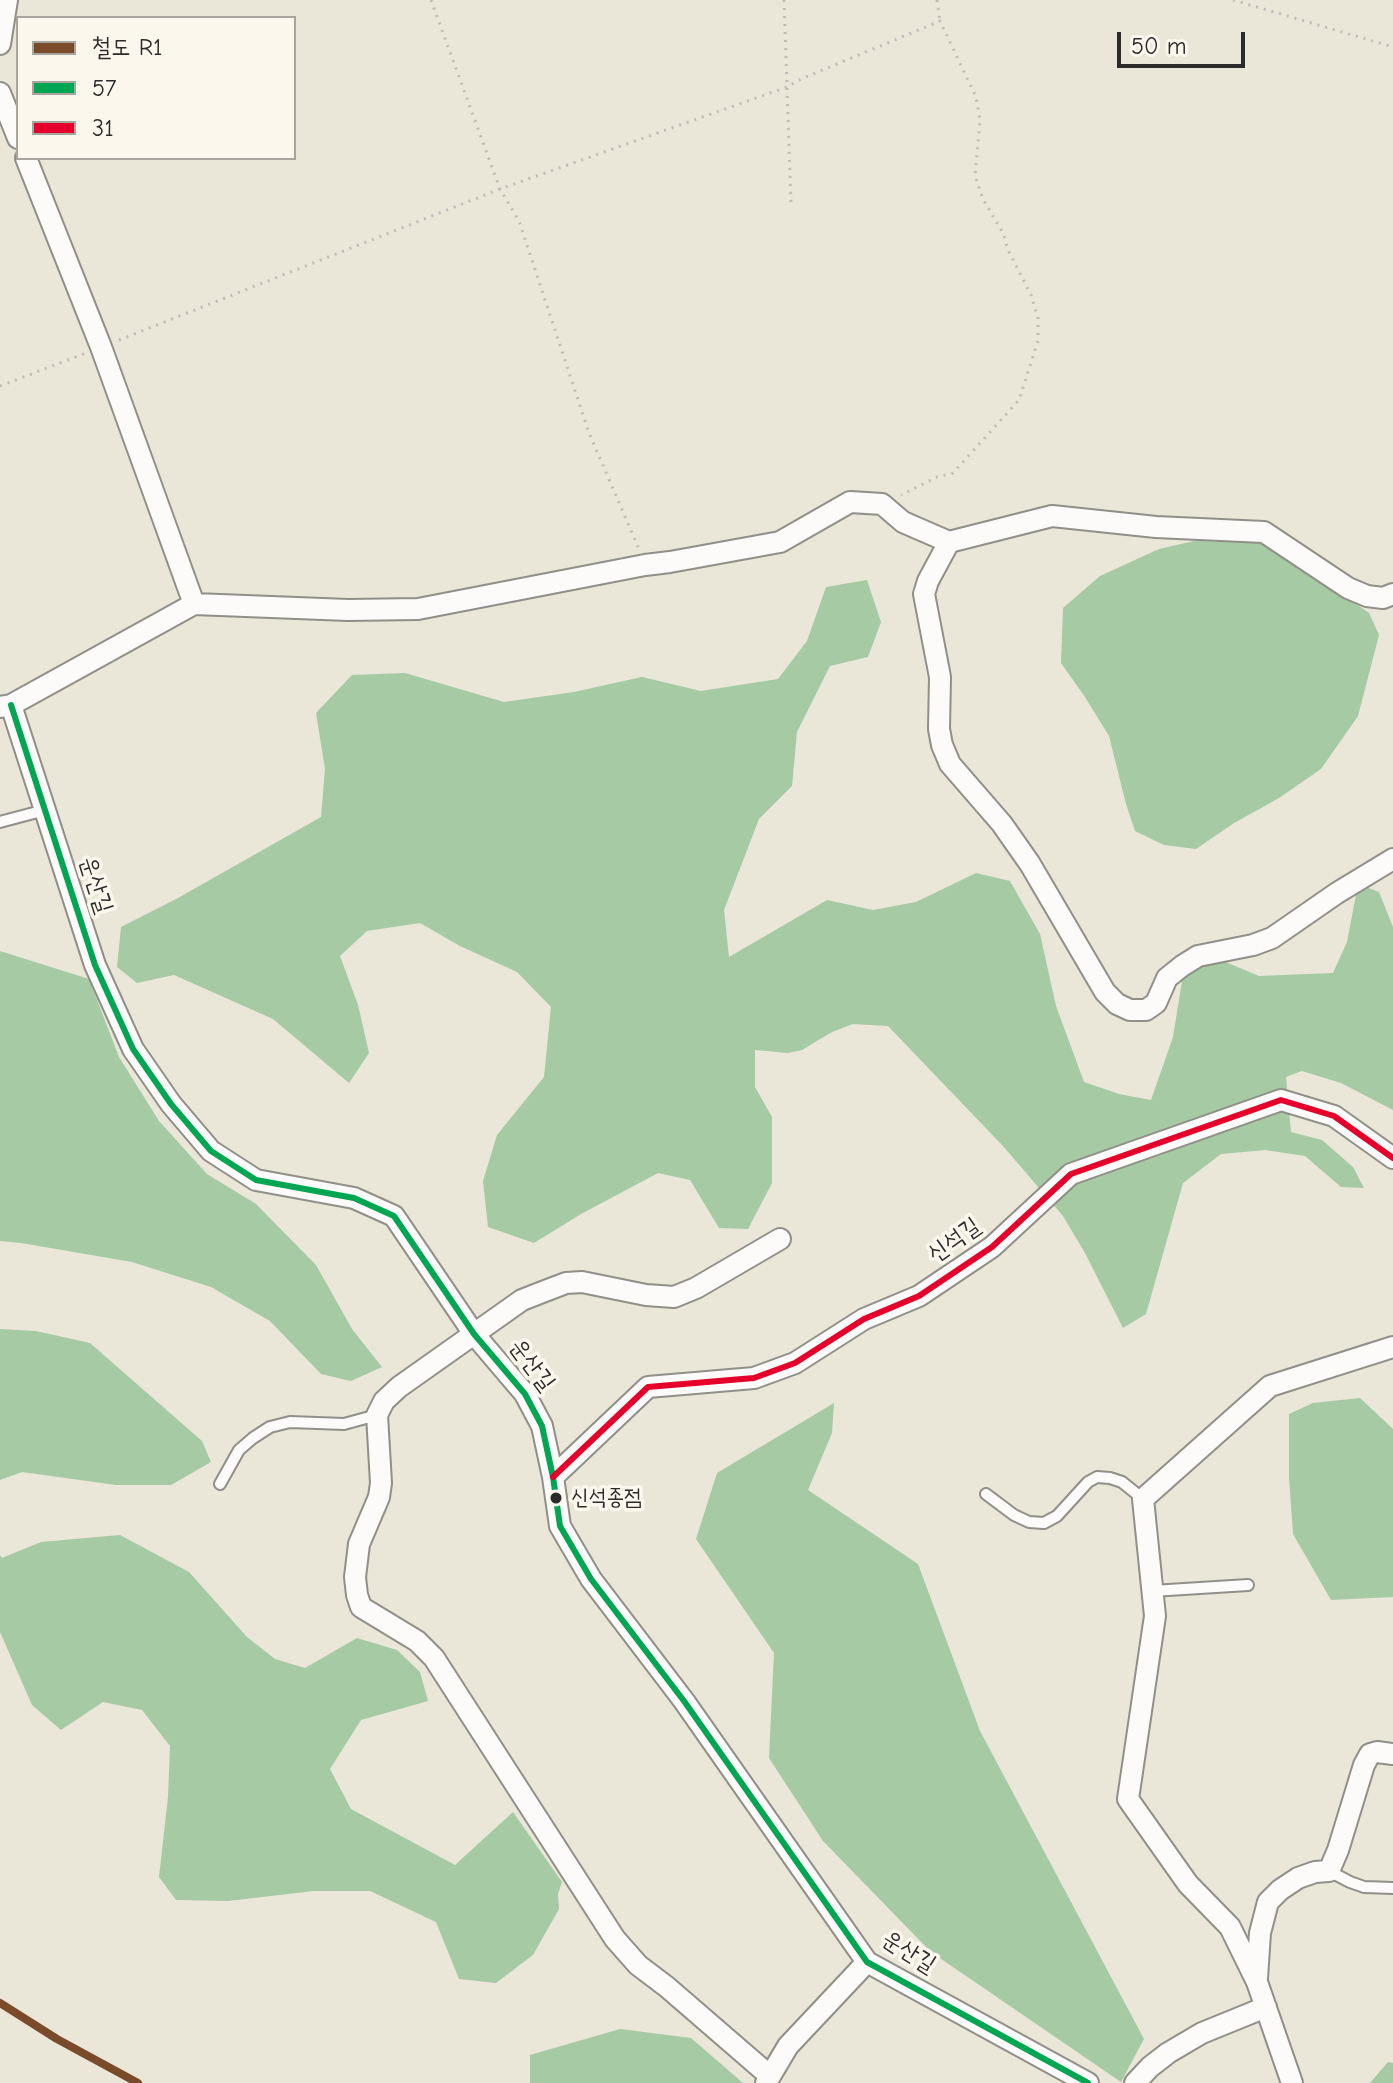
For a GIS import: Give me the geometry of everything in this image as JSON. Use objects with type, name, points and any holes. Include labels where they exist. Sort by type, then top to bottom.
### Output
[{"type":"street","points":[[0,44],[7,0]]},
{"type":"street","points":[[0,93],[16,133]]},
{"type":"street","points":[[27,160],[101,347],[194,604]]},
{"type":"street","points":[[6,706],[194,604],[348,610],[418,609],[780,542],[850,502],[882,504],[903,522],[949,542],[1052,516],[1156,527],[1264,532],[1348,588],[1367,596],[1383,598],[1393,594]]},
{"type":"street","points":[[949,542],[924,594],[940,677],[939,729],[942,745],[950,764],[1002,824],[1030,864],[1105,992],[1117,1004],[1130,1010],[1146,1010],[1156,1003],[1167,978],[1198,956],[1272,938],[1393,859]]},
{"type":"street","name":"운산길","points":[[6,706],[45,810],[95,965],[133,1049],[171,1104],[211,1151],[256,1180],[354,1198],[394,1216],[474,1334],[531,1405],[542,1426],[560,1526],[591,1579],[684,1701],[867,1962],[1088,2083]]},
{"type":"street","name":"신석길","points":[[553,1477],[648,1387],[754,1378],[795,1363],[864,1319],[919,1296],[992,1247],[1071,1174],[1281,1100],[1334,1116],[1393,1158]]},
{"type":"street","points":[[780,1239],[696,1288],[674,1297],[646,1295],[582,1282],[566,1283],[522,1300],[399,1387],[384,1401],[377,1415],[381,1483],[379,1497],[359,1544],[356,1586],[361,1607],[417,1641],[434,1658],[615,1939],[638,1965],[667,1987],[768,2080],[788,2046],[867,1962]]},
{"type":"street","points":[[1292,2083],[1257,1982],[1230,1927],[1188,1884],[1128,1799],[1155,1616],[1143,1499],[1270,1386],[1393,1347]]},
{"type":"street","points":[[1257,1982],[1260,1933],[1268,1902],[1298,1878],[1329,1871],[1370,1754],[1393,1754]]},
{"type":"street","points":[[1135,2083],[1168,2053],[1202,2033],[1266,2007]]},
{"type":"lane","points":[[0,822],[45,810]]},
{"type":"lane","points":[[220,1484],[239,1450],[270,1427],[290,1422],[344,1424],[377,1415]]},
{"type":"lane","points":[[986,1494],[1014,1515],[1029,1522],[1044,1523],[1057,1516],[1088,1482],[1097,1477],[1122,1482],[1143,1499]]},
{"type":"lane","points":[[1152,1591],[1248,1585]]},
{"type":"lane","points":[[1329,1871],[1364,1887],[1393,1888]]},
{"type":"path","points":[[431,0],[500,189],[519,221],[589,433],[645,565]]},
{"type":"path","points":[[784,0],[791,203]]},
{"type":"path","points":[[882,504],[937,477],[953,473],[1019,400],[1038,341],[1038,318],[1031,295],[1008,250],[1003,233],[983,199],[975,176],[980,120],[976,97],[940,21],[937,0]]},
{"type":"path","points":[[1233,0],[1393,47]]},
{"type":"path","points":[[0,386],[500,189],[787,87],[940,21]]},
{"type":"green space","points":[[1194,541],[1267,542],[1369,613],[1379,635],[1358,716],[1321,769],[1196,849],[1164,845],[1135,831],[1109,736],[1061,663],[1063,608],[1100,576],[1159,549]]},
{"type":"green space","points":[[867,580],[881,622],[868,657],[830,666],[797,732],[792,786],[759,819],[724,910],[729,957],[827,900],[873,910],[916,902],[976,873],[1010,881],[1040,934],[1056,1006],[1084,1082],[1119,1094],[1151,1100],[1173,1037],[1183,975],[1216,958],[1259,976],[1333,973],[1347,942],[1358,884],[1379,892],[1393,927],[1393,1110],[1341,1083],[1302,1071],[1286,1077],[1291,1132],[1322,1140],[1353,1167],[1364,1188],[1341,1187],[1305,1156],[1265,1150],[1221,1154],[1183,1183],[1146,1314],[1123,1328],[1063,1216],[1003,1146],[888,1026],[853,1024],[832,1032],[802,1050],[788,1053],[755,1050],[755,1087],[772,1117],[772,1183],[748,1229],[719,1228],[690,1180],[658,1173],[534,1243],[488,1227],[483,1181],[497,1135],[544,1077],[551,1007],[517,972],[460,946],[420,923],[367,931],[340,956],[358,1005],[369,1053],[349,1083],[273,1019],[174,975],[137,983],[117,967],[121,927],[321,817],[325,769],[316,713],[352,675],[405,673],[504,702],[574,692],[642,677],[701,691],[778,679],[807,641],[826,587]]},
{"type":"green space","points":[[0,951],[89,979],[119,1057],[159,1121],[207,1174],[256,1204],[316,1265],[352,1329],[382,1367],[351,1381],[321,1374],[270,1321],[211,1287],[132,1262],[0,1241]]},
{"type":"green space","points":[[0,1329],[36,1331],[90,1343],[202,1441],[211,1462],[171,1485],[116,1485],[22,1472],[0,1480]]},
{"type":"green space","points":[[1360,1398],[1393,1429],[1393,1597],[1331,1600],[1293,1534],[1289,1414],[1313,1403]]},
{"type":"green space","points":[[834,1403],[832,1433],[808,1490],[918,1564],[980,1731],[1144,2039],[1121,2082],[931,1952],[823,1841],[769,1758],[774,1653],[696,1539],[717,1473]]},
{"type":"green space","points":[[120,1535],[189,1572],[247,1637],[275,1659],[305,1668],[357,1638],[397,1650],[420,1672],[428,1701],[361,1720],[330,1769],[351,1809],[455,1865],[513,1812],[562,1882],[558,1894],[559,1909],[533,1955],[496,1983],[459,1979],[436,1922],[370,1891],[314,1891],[228,1901],[176,1900],[159,1877],[170,1746],[142,1710],[103,1702],[61,1730],[32,1705],[0,1632],[0,1555],[2,1558],[41,1542]]},
{"type":"green space","points":[[620,2029],[691,2038],[743,2083],[530,2083],[530,2055]]},
{"type":"green space","points":[[1388,2062],[1393,2063],[1393,2083],[1370,2083]]},
{"type":"rail line","name":"R1","points":[[0,2003],[57,2039],[138,2083]]},
{"type":"transit line","name":"57","points":[[11,705],[95,965],[133,1049],[171,1104],[211,1151],[256,1180],[354,1198],[394,1216],[474,1334],[525,1394],[542,1426],[560,1526],[591,1579],[684,1701],[867,1962],[1088,2083]]},
{"type":"transit line","name":"31","points":[[553,1477],[648,1387],[754,1378],[795,1363],[864,1319],[919,1296],[992,1247],[1071,1174],[1281,1100],[1334,1116],[1393,1158]]},
{"type":"place","name":"신석종점","points":[[556,1498]]}]
